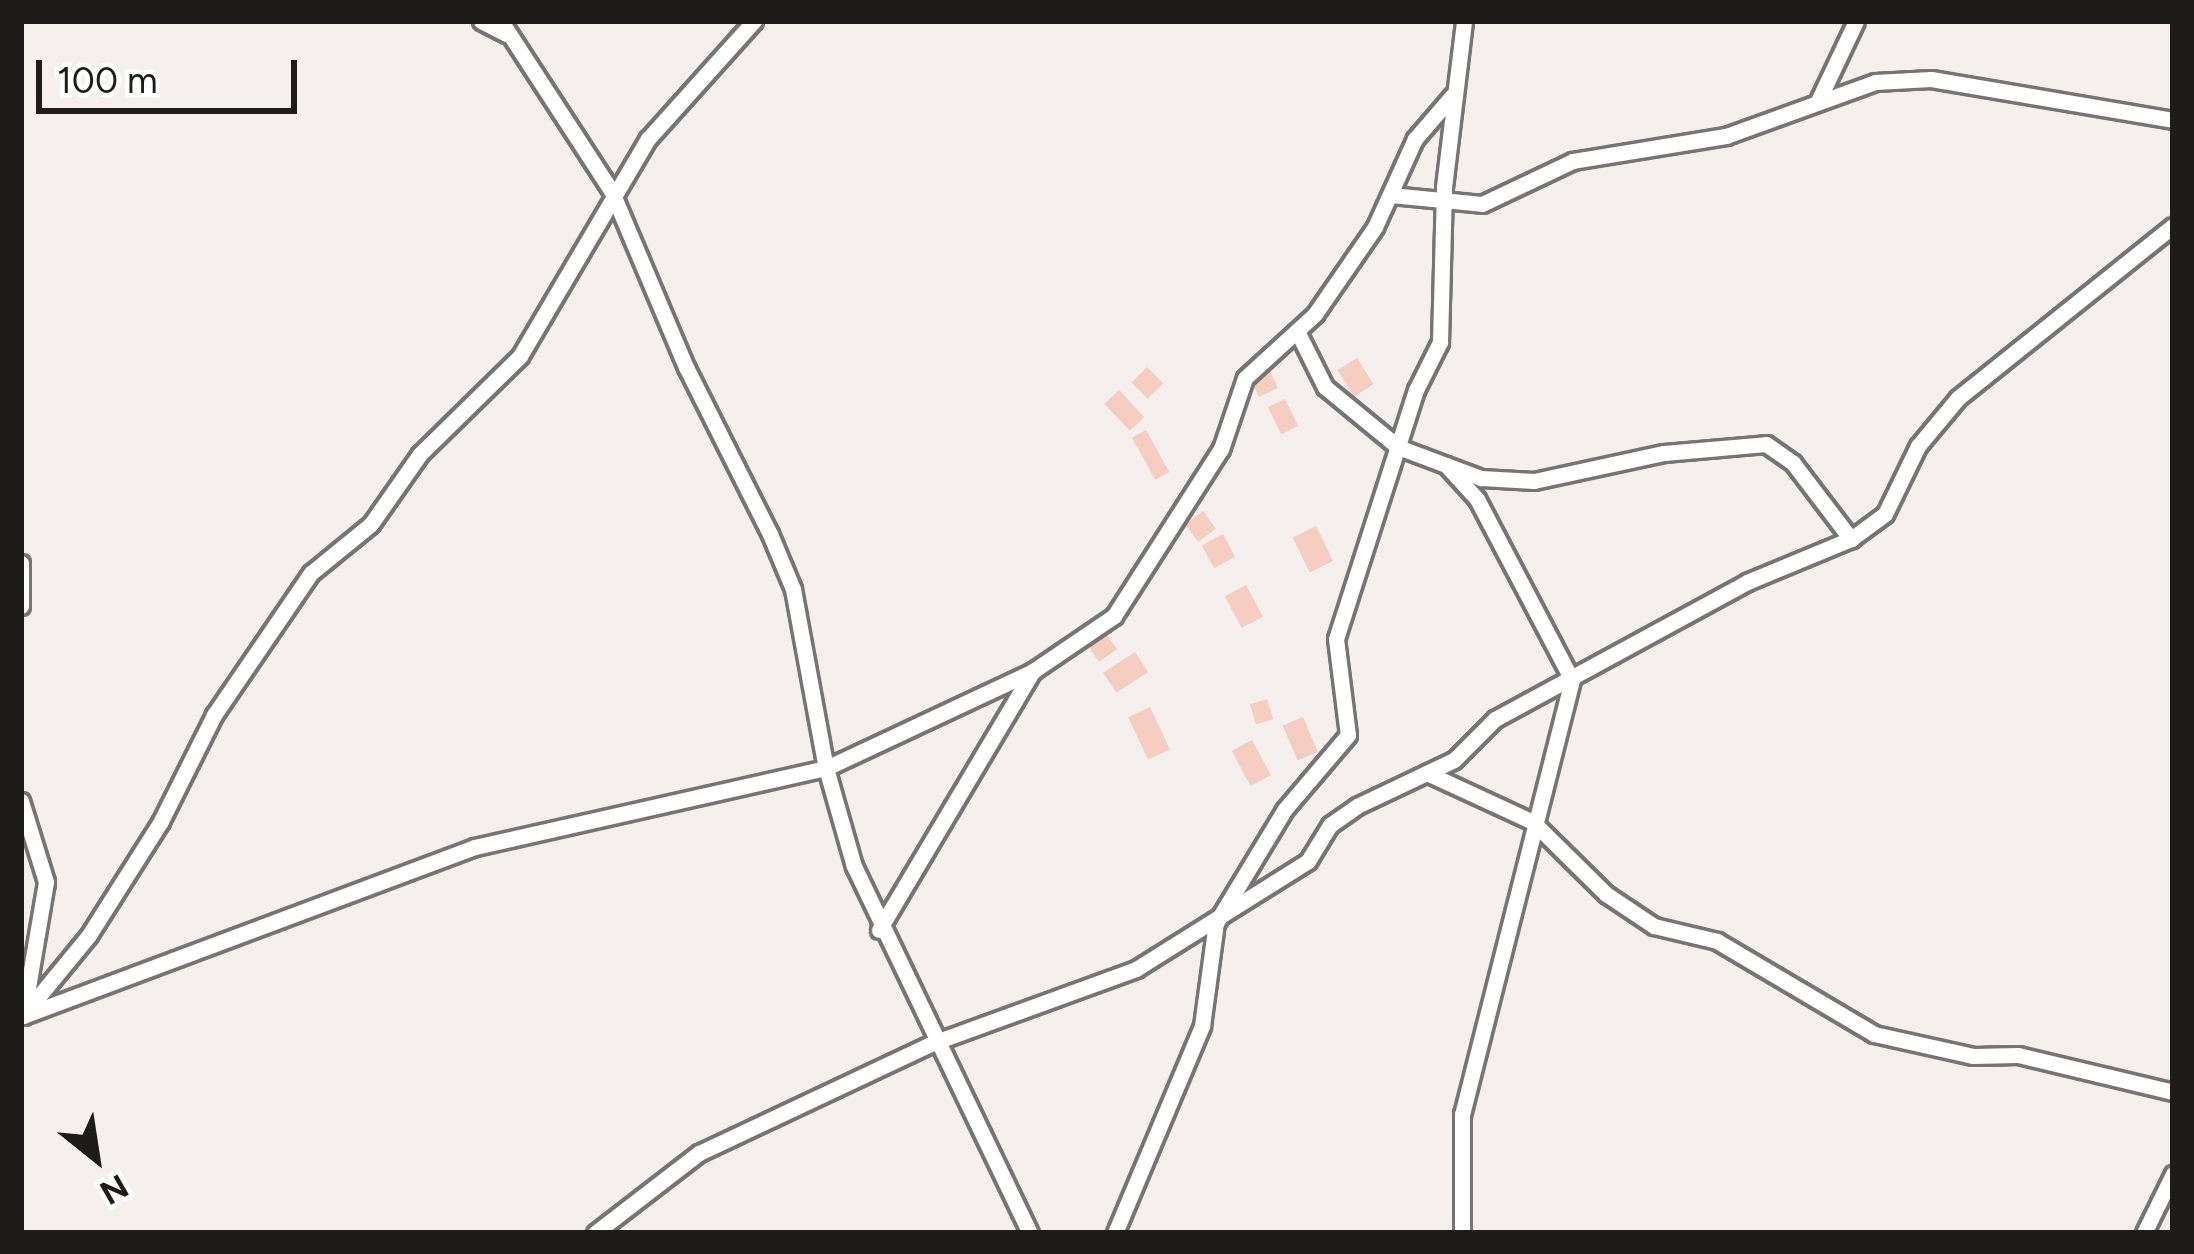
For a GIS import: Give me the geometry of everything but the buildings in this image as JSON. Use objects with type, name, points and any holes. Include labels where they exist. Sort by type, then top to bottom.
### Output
[{"type":"street","points":[[481,21],[504,28],[611,192],[793,589],[826,768],[879,930],[1030,1233]]},
{"type":"street","points":[[22,1018],[89,935],[161,821],[214,715],[311,573],[371,524],[420,454],[520,356],[611,192],[754,21]]},
{"type":"street","points":[[1115,1233],[1202,1026],[1211,937],[1285,809],[1348,735],[1336,639],[1398,447],[1440,342],[1452,96],[1464,21]]},
{"type":"street","points":[[1819,99],[1856,21]]},
{"type":"street","points":[[1391,196],[1444,205],[1497,199],[1573,161],[1726,136],[1875,82],[1931,80],[2173,120]]},
{"type":"street","points":[[22,1018],[475,847],[826,768],[1033,671],[1114,616],[1221,449],[1245,378],[1297,331],[1391,196],[1414,139],[1452,96]]},
{"type":"street","points":[[595,1233],[699,1153],[933,1043],[1124,975],[1229,905],[1307,861],[1330,826],[1357,806],[1454,760],[1495,719],[1748,582],[1851,538],[1886,514],[1918,446],[1958,398],[2173,226]]},
{"type":"street","points":[[1297,331],[1325,387],[1398,447],[1446,465],[1481,478],[1534,481],[1664,453],[1766,444],[1793,463],[1851,538]]},
{"type":"street","points":[[1446,465],[1477,499],[1571,680],[1462,1114],[1462,1233]]},
{"type":"street","points":[[21,563],[21,606]]},
{"type":"street","points":[[879,930],[1033,671]]},
{"type":"street","points":[[1427,773],[1533,822],[1606,894],[1654,926],[1717,941],[1874,1034],[1973,1056],[2018,1055],[2173,1092]]},
{"type":"street","points":[[21,801],[46,882],[22,1018]]},
{"type":"street","points":[[2144,1233],[2173,1174]]}]
